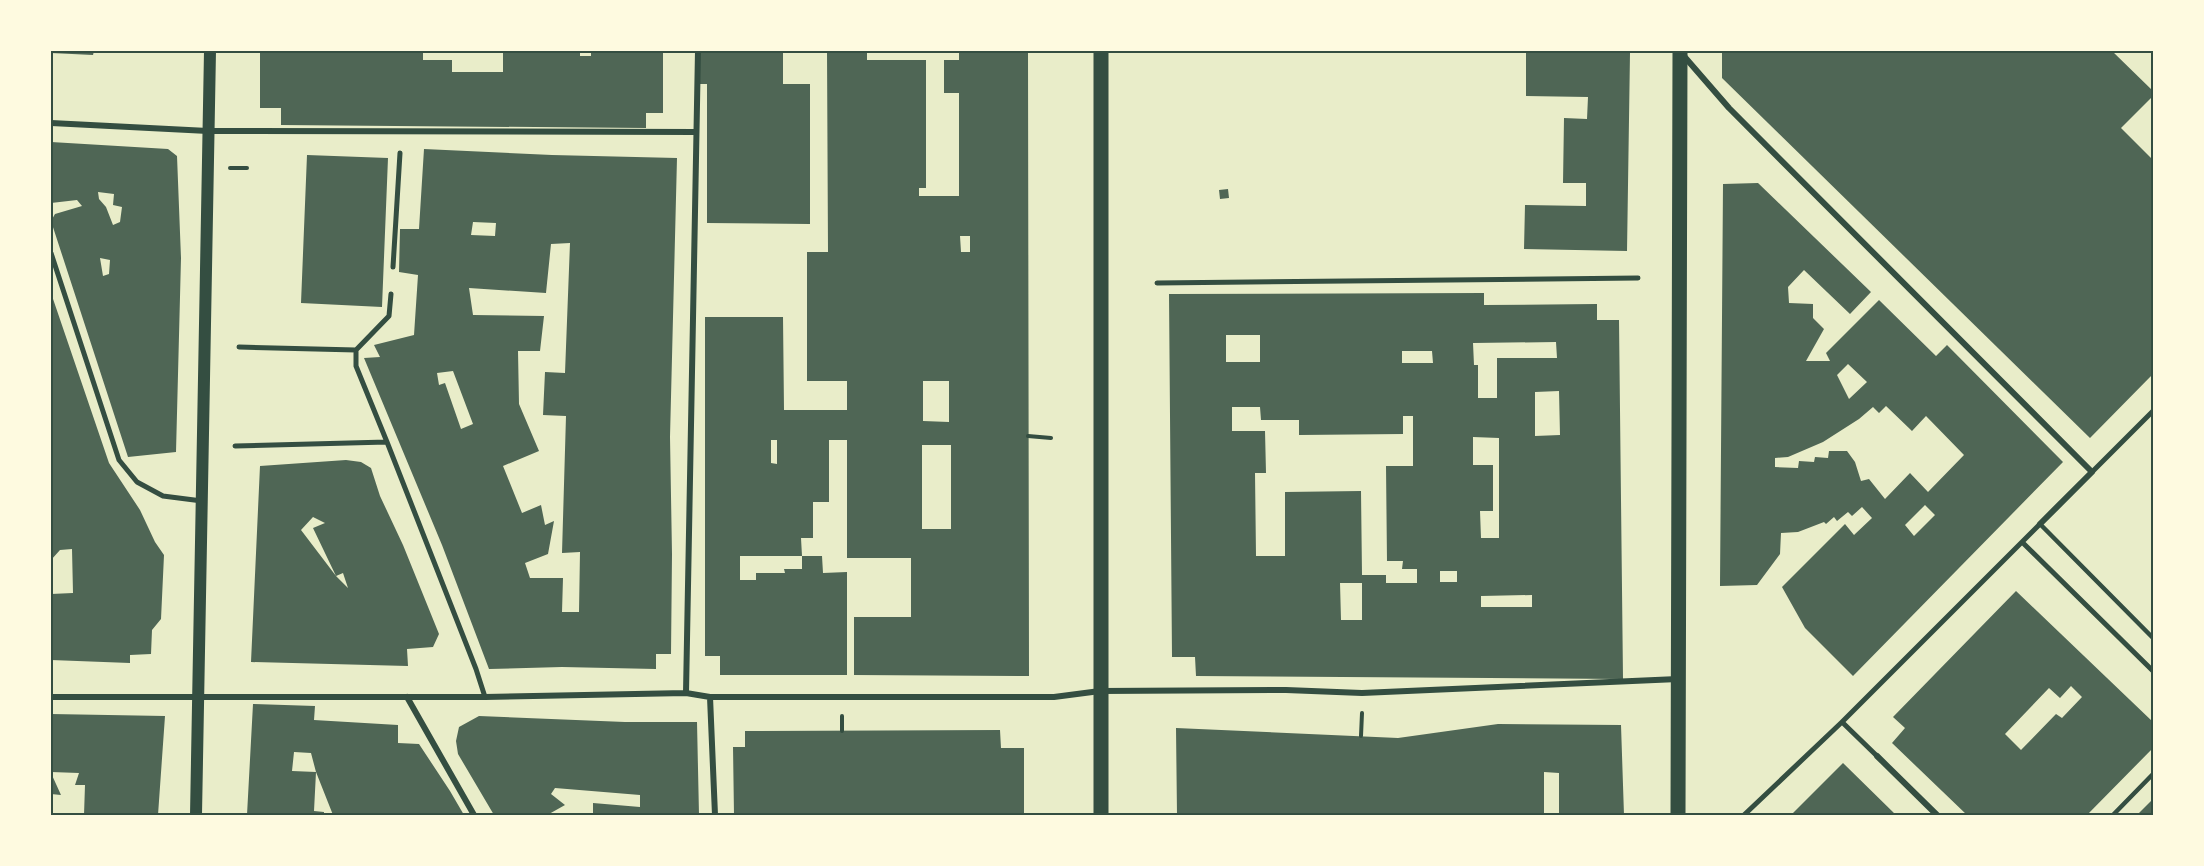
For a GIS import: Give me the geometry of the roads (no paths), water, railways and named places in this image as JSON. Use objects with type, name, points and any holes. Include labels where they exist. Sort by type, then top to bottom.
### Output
[{"type":"main road","points":[[196,815],[210,51]]},
{"type":"main road","points":[[1101,51],[1101,815]]},
{"type":"main road","points":[[1678,815],[1680,51]]},
{"type":"street","points":[[686,693],[698,51]]},
{"type":"street","points":[[1680,51],[1729,108],[2092,472]]},
{"type":"street","points":[[51,123],[208,131],[696,132]]},
{"type":"street","points":[[393,267],[400,153]]},
{"type":"street","points":[[51,252],[119,460],[137,482],[164,496],[202,501]]},
{"type":"street","points":[[1157,283],[1638,278]]},
{"type":"street","points":[[392,294],[389,316],[356,350],[356,366],[472,658],[485,697]]},
{"type":"street","points":[[239,348],[356,350]]},
{"type":"street","points":[[1744,815],[1842,722],[2153,411]]},
{"type":"street","points":[[235,446],[387,442]]},
{"type":"street","points":[[2022,542],[2153,671]]},
{"type":"street","points":[[51,697],[485,697],[686,693],[710,697],[1054,697],[1100,691],[1286,690],[1362,693],[1679,679]]},
{"type":"street","points":[[407,697],[474,815]]},
{"type":"street","points":[[710,697],[715,815]]},
{"type":"street","points":[[1842,722],[1937,815]]},
{"type":"lane","points":[[2040,524],[2153,638]]},
{"type":"lane","points":[[2113,815],[2153,774]]}]
